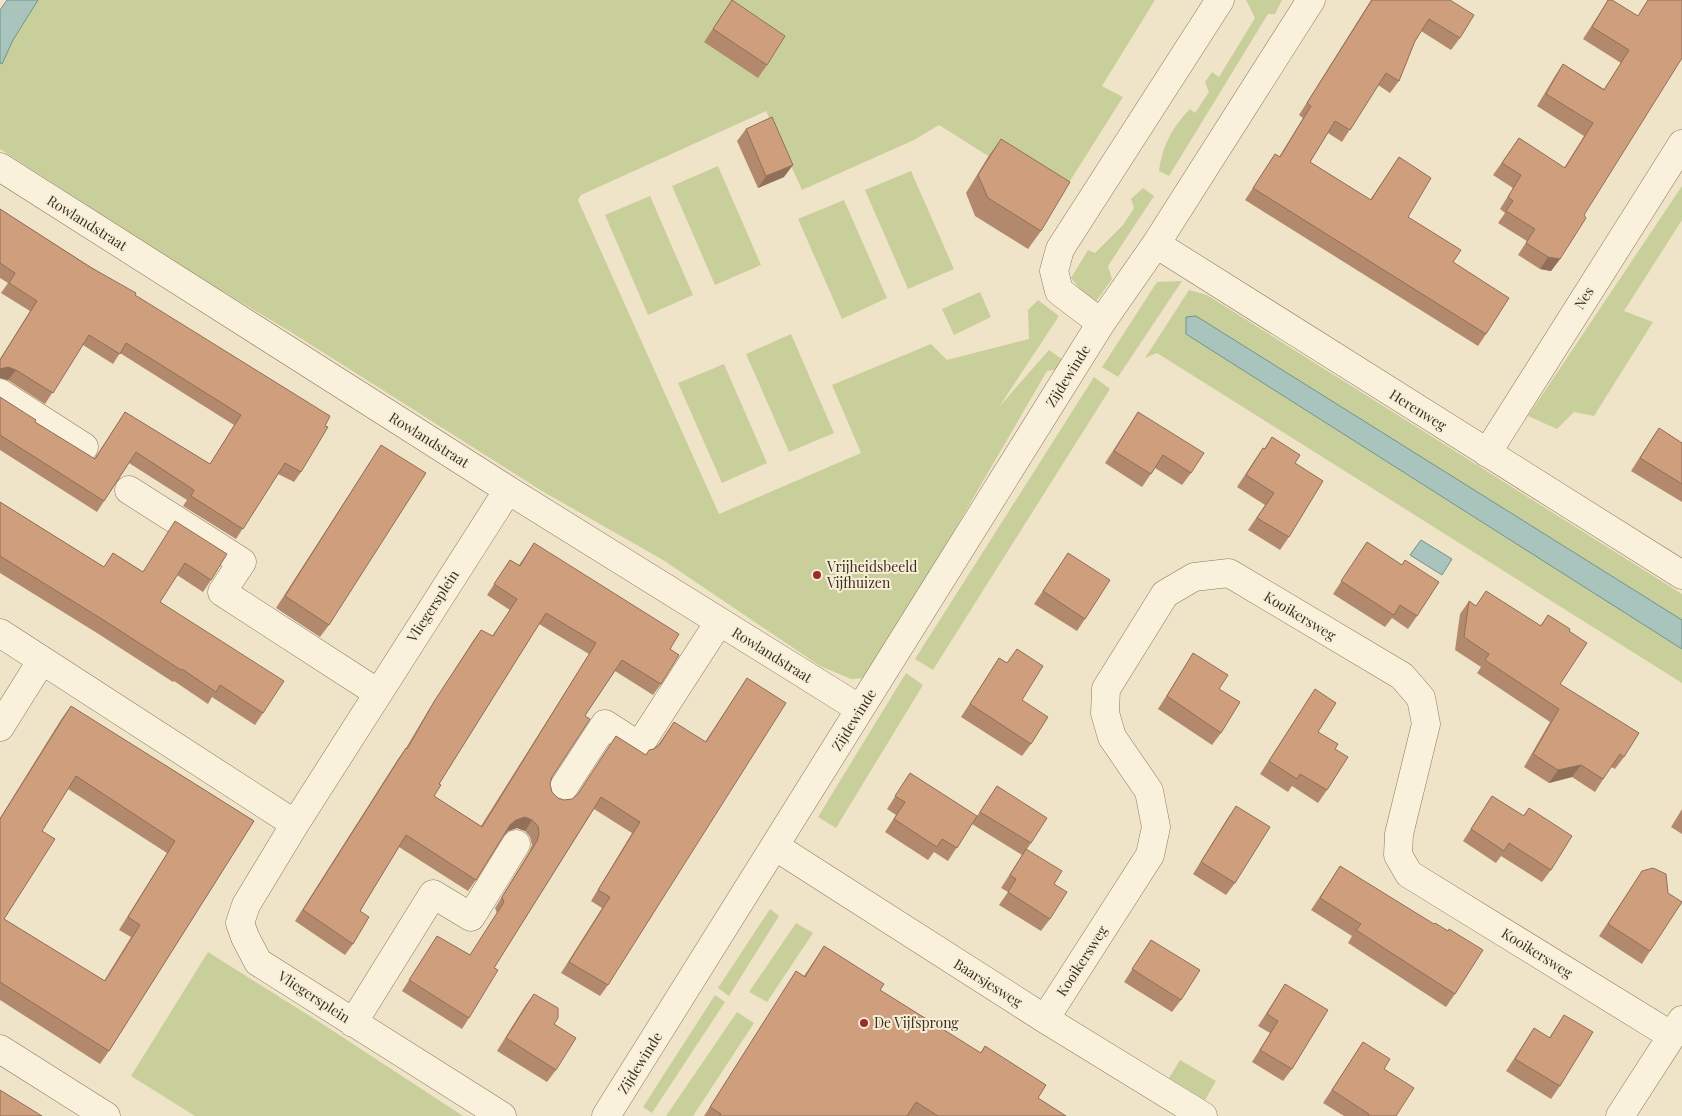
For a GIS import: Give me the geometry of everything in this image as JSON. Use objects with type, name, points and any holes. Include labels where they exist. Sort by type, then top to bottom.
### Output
[{"type":"street","points":[[1101,323],[1059,291],[1054,270],[1060,250],[1220,0]]},
{"type":"street","name":"Zijdewinde","points":[[606,1116],[776,847],[1101,323],[1156,244],[1308,1]]},
{"type":"street","name":"Nes","points":[[1487,453],[1682,144]]},
{"type":"street","name":"Rowlandstraat","points":[[0,167],[508,490],[860,709]]},
{"type":"street","name":"Herenweg","points":[[1156,244],[1682,575]]},
{"type":"street","points":[[0,393],[84,447]]},
{"type":"street","points":[[129,490],[242,562],[222,592],[378,693]]},
{"type":"street","name":"Vliegersplein","points":[[502,1116],[258,962],[240,923],[246,905],[295,824],[508,490]]},
{"type":"street","name":"Kooikersweg","points":[[1045,1019],[1150,855],[1156,826],[1149,791],[1112,737],[1105,713],[1106,689],[1165,594],[1194,577],[1229,573],[1402,676],[1421,698],[1426,724],[1399,834],[1398,855],[1410,874],[1677,1028]]},
{"type":"street","points":[[558,796],[605,724],[638,746],[719,622]]},
{"type":"street","points":[[0,633],[295,824]]},
{"type":"street","points":[[0,727],[42,660]]},
{"type":"street","points":[[353,1023],[433,894],[471,917],[516,844]]},
{"type":"street","name":"Baarsjesweg","points":[[776,847],[1045,1019],[1203,1116]]},
{"type":"street","points":[[1620,1116],[1677,1028]]},
{"type":"street","points":[[0,1049],[106,1116]]},
{"type":"green space","points":[[38,0],[1155,0],[1102,86],[1123,97],[1058,200],[939,125],[914,140],[802,190],[766,111],[581,195],[578,200],[719,514],[861,453],[832,385],[931,344],[947,360],[1029,339],[1028,310],[1038,300],[1059,316],[999,407],[1049,350],[1066,362],[1059,369],[1047,371],[871,674],[867,678],[851,679],[820,666],[663,560],[542,491],[294,334],[189,271],[0,149],[0,63],[2,64],[13,40]]},
{"type":"green space","points":[[1246,0],[1282,0],[1275,14],[1268,14],[1169,176],[1159,171],[1165,146],[1173,130],[1190,109],[1195,113],[1209,92],[1205,82],[1212,72],[1219,77],[1255,18]]},
{"type":"green space","points":[[718,166],[761,265],[715,285],[672,186]]},
{"type":"green space","points":[[911,171],[954,269],[908,289],[865,190]]},
{"type":"green space","points":[[1682,186],[1682,220],[1624,311],[1653,322],[1594,416],[1574,412],[1557,429],[1528,416]]},
{"type":"green space","points":[[1143,188],[1154,196],[1108,266],[1112,279],[1095,303],[1083,293],[1071,278],[1088,250],[1095,253],[1123,225],[1134,208],[1131,199]]},
{"type":"green space","points":[[650,196],[693,295],[648,315],[605,215]]},
{"type":"green space","points":[[844,200],[887,298],[842,319],[798,219]]},
{"type":"green space","points":[[1182,281],[1118,377],[1102,367],[1157,282]]},
{"type":"green space","points":[[1189,290],[1207,295],[1682,594],[1682,620],[1196,316],[1186,318],[1186,334],[1682,649],[1682,683],[1157,353],[1145,358]]},
{"type":"green space","points":[[980,292],[991,317],[954,335],[942,309]]},
{"type":"green space","points":[[791,334],[834,433],[789,452],[746,354]]},
{"type":"green space","points":[[724,364],[767,463],[722,483],[678,383]]},
{"type":"green space","points":[[1094,377],[1110,389],[933,670],[915,659]]},
{"type":"green space","points":[[906,673],[923,685],[836,828],[818,817]]},
{"type":"green space","points":[[770,909],[779,916],[729,996],[718,988]]},
{"type":"green space","points":[[796,923],[813,933],[767,1002],[749,992]]},
{"type":"green space","points":[[208,952],[463,1116],[195,1116],[131,1076]]},
{"type":"green space","points":[[715,995],[725,1002],[652,1113],[643,1107]]},
{"type":"green space","points":[[737,1012],[754,1023],[693,1116],[666,1116]]},
{"type":"green space","points":[[1180,1060],[1216,1081],[1205,1100],[1169,1078]]},
{"type":"water","points":[[7,0],[38,0],[13,40],[2,64],[0,63],[0,10]]},
{"type":"water","points":[[1196,316],[1682,620],[1682,649],[1186,334],[1186,317]]},
{"type":"water","points":[[1421,540],[1452,559],[1442,575],[1410,555]]},
{"type":"building","points":[[732,0],[785,36],[767,65],[713,29]]},
{"type":"building","points":[[1372,0],[1450,0],[1474,15],[1460,38],[1429,19],[1415,41],[1399,81],[1386,73],[1350,130],[1335,121],[1310,162],[1371,200],[1399,157],[1431,178],[1408,217],[1461,250],[1453,262],[1509,298],[1486,334],[1253,188],[1275,154],[1280,157],[1311,106],[1307,103]]},
{"type":"building","points":[[1608,0],[1612,0],[1638,16],[1648,0],[1682,0],[1682,58],[1584,215],[1586,218],[1560,259],[1548,257],[1526,243],[1535,229],[1506,211],[1513,201],[1508,197],[1521,175],[1502,163],[1519,138],[1565,168],[1593,123],[1546,94],[1563,64],[1604,90],[1629,50],[1592,27]]},
{"type":"building","points":[[772,117],[793,165],[766,176],[746,129]]},
{"type":"building","points":[[1001,139],[1070,182],[1041,231],[988,198],[978,175]]},
{"type":"building","points":[[0,209],[330,416],[325,426],[328,427],[301,472],[285,463],[243,529],[191,496],[194,490],[136,452],[104,501],[0,435],[0,397],[36,420],[35,422],[95,459],[125,412],[210,464],[241,415],[126,343],[120,354],[89,335],[53,393],[16,370],[8,367],[0,369],[0,360],[37,301],[9,283],[15,273],[0,263]]},
{"type":"building","points":[[1138,412],[1204,453],[1191,473],[1163,455],[1151,474],[1114,451]]},
{"type":"building","points":[[1659,428],[1682,443],[1682,484],[1640,458]]},
{"type":"building","points":[[1272,437],[1300,455],[1295,463],[1323,481],[1289,537],[1257,518],[1274,493],[1246,475]]},
{"type":"building","points":[[381,445],[426,473],[329,625],[285,596]]},
{"type":"building","points":[[0,502],[104,567],[113,553],[143,572],[175,521],[227,554],[211,580],[185,563],[160,602],[284,681],[263,713],[220,685],[216,692],[0,556]]},
{"type":"building","points":[[1367,542],[1402,565],[1405,560],[1439,582],[1417,616],[1400,605],[1394,615],[1341,581]]},
{"type":"building","points":[[534,543],[679,634],[670,649],[679,655],[661,684],[622,660],[586,714],[585,716],[590,719],[552,777],[550,784],[552,792],[558,798],[564,800],[572,799],[578,794],[616,736],[646,755],[649,750],[654,749],[660,744],[674,722],[706,742],[747,678],[786,703],[608,985],[569,962],[610,897],[598,890],[640,822],[601,797],[494,968],[498,970],[469,1018],[409,980],[437,936],[470,955],[504,902],[502,897],[537,841],[539,834],[538,826],[532,820],[525,817],[516,820],[510,825],[476,880],[406,835],[360,911],[369,917],[353,944],[303,910],[481,630],[493,636],[517,599],[494,584],[510,560],[520,566]],"holes":[[[546,613],[596,643],[482,827],[434,796],[441,785],[439,784]]]},
{"type":"building","points":[[1068,553],[1110,580],[1085,619],[1043,591]]},
{"type":"building","points":[[1486,591],[1541,626],[1548,615],[1587,643],[1560,684],[1639,733],[1624,757],[1620,754],[1603,779],[1581,765],[1558,770],[1533,754],[1559,709],[1485,660],[1489,654],[1464,637],[1469,601],[1476,606]]},
{"type":"building","points":[[1017,649],[1043,666],[1022,700],[1048,717],[1031,744],[970,704],[999,658],[1007,663]]},
{"type":"building","points":[[1193,653],[1228,675],[1219,689],[1240,702],[1221,733],[1167,696]]},
{"type":"building","points":[[1315,689],[1336,703],[1318,732],[1338,744],[1335,749],[1348,757],[1327,790],[1300,774],[1297,779],[1269,761]]},
{"type":"building","points":[[71,706],[254,821],[109,1051],[0,982],[0,819]],"holes":[[[76,776],[175,841],[128,917],[140,925],[105,981],[4,919],[55,839],[42,831]]]},
{"type":"building","points":[[910,773],[977,816],[957,848],[942,839],[937,847],[894,819],[905,802],[895,796]]},
{"type":"building","points":[[997,786],[1047,818],[1031,843],[980,812]]},
{"type":"building","points":[[1492,796],[1524,816],[1529,808],[1572,836],[1551,870],[1509,843],[1504,851],[1471,829]]},
{"type":"building","points":[[1236,806],[1270,827],[1235,883],[1201,862]]},
{"type":"building","points":[[1026,849],[1062,871],[1054,884],[1067,892],[1050,919],[1008,892],[1016,879],[1010,875]]},
{"type":"building","points":[[1340,866],[1434,924],[1448,931],[1449,929],[1483,950],[1455,994],[1356,930],[1361,924],[1320,898]]},
{"type":"building","points":[[1653,868],[1666,874],[1668,893],[1682,902],[1650,951],[1608,924],[1642,871]]},
{"type":"building","points":[[1151,940],[1200,970],[1181,1000],[1132,969]]},
{"type":"building","name":"De Vijfsprong","points":[[824,946],[884,984],[880,990],[981,1053],[985,1046],[1046,1085],[1038,1098],[1066,1116],[938,1116],[916,1102],[907,1116],[719,1116],[721,1114],[710,1107],[796,971],[805,977]]},
{"type":"building","points":[[1285,984],[1328,1010],[1292,1069],[1260,1050],[1278,1021],[1267,1014]]},
{"type":"building","points":[[534,994],[558,1008],[558,1018],[554,1024],[576,1038],[556,1070],[506,1038]]},
{"type":"building","points":[[1564,1015],[1593,1032],[1560,1086],[1515,1059],[1534,1028],[1550,1038]]},
{"type":"building","points":[[1363,1042],[1390,1059],[1384,1069],[1414,1088],[1396,1116],[1368,1116],[1369,1114],[1332,1090]]},
{"type":"building","points":[[0,1090],[42,1116],[0,1116]]},
{"type":"place","name":"Vrijheidsbeeld Vijfhuizen","points":[[817,575]]},
{"type":"place","name":"De Vijfsprong","points":[[864,1023]]}]
